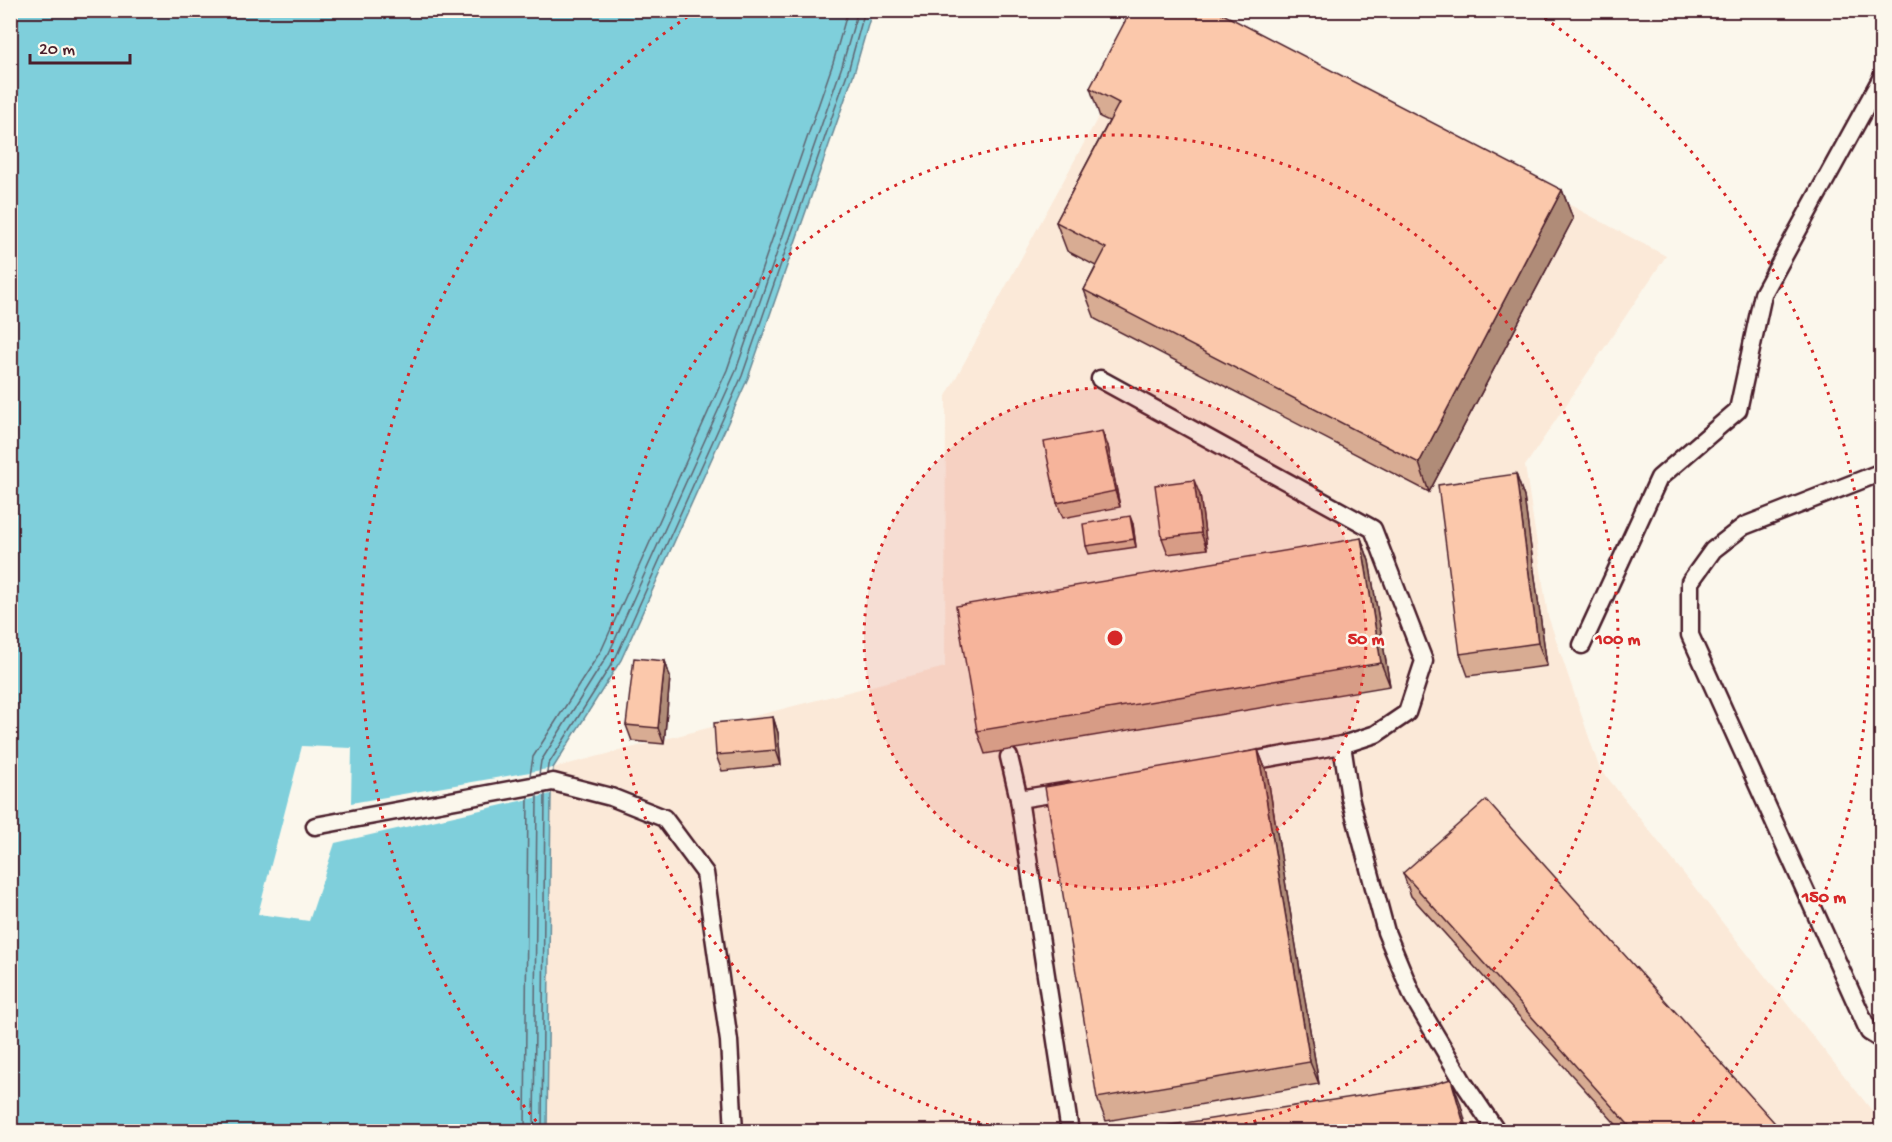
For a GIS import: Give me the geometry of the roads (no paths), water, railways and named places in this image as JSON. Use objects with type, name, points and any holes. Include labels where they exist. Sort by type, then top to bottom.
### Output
[{"type":"lane","points":[[1582,645],[1659,478],[1738,410],[1763,294],[1881,77]]},
{"type":"lane","points":[[1100,379],[1373,529],[1424,661],[1407,713],[1376,734],[1342,745],[1224,765]]},
{"type":"lane","points":[[1881,472],[1744,526],[1713,550],[1690,582],[1690,635],[1869,1032],[1881,1040]]},
{"type":"lane","points":[[1342,745],[1350,798],[1386,932],[1413,997],[1465,1084],[1497,1131]]},
{"type":"lane","points":[[1009,757],[1019,799],[1070,1131]]},
{"type":"lane","points":[[315,826],[552,782],[611,797],[664,818],[705,873],[729,1041],[734,1131]]},
{"type":"lane","points":[[1019,799],[1083,789]]},
{"type":"water","points":[[10,11],[872,11],[855,70],[748,378],[621,660],[553,768],[547,1131],[11,1131]]}]
